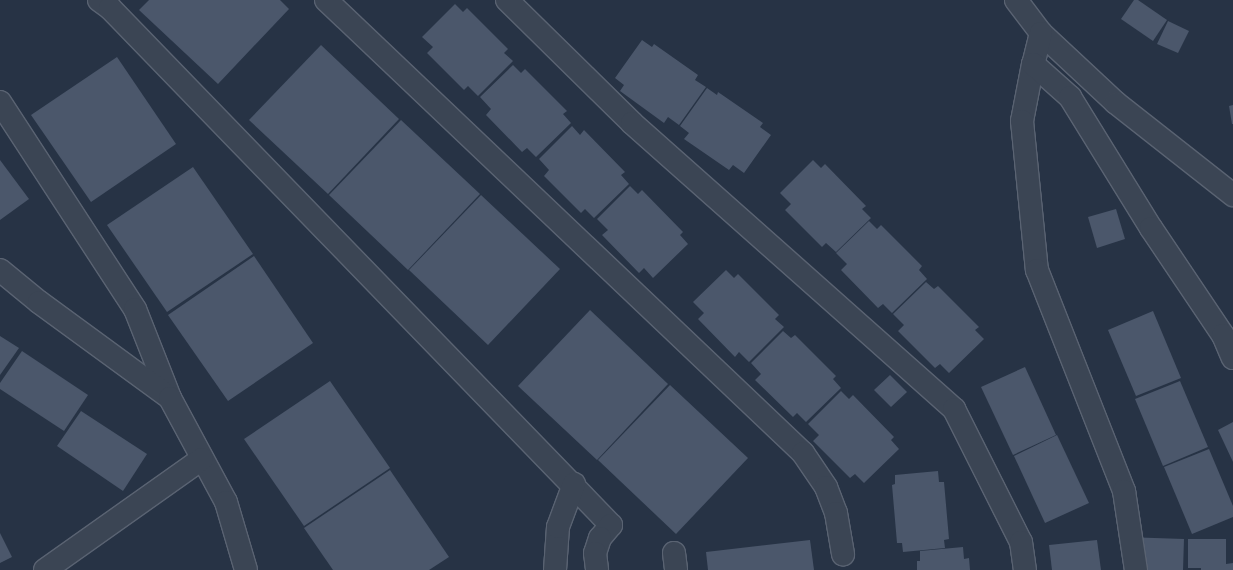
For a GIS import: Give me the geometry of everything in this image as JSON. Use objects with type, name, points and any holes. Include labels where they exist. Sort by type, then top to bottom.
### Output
[{"type":"street","points":[[99,0],[116,14],[574,484],[611,525],[600,538],[595,553],[597,570]]},
{"type":"street","points":[[326,0],[803,453],[826,487],[836,513],[843,554]]},
{"type":"street","points":[[506,0],[632,123],[954,408],[1021,542],[1025,570]]},
{"type":"street","points":[[1016,0],[1041,33],[1116,103],[1233,195]]},
{"type":"street","points":[[1041,33],[1033,64],[1022,121],[1037,270],[1124,491],[1136,570]]},
{"type":"street","points":[[1033,64],[1070,97],[1151,228],[1223,335],[1233,358]]},
{"type":"street","points":[[0,102],[135,309],[170,398],[226,502],[246,570]]},
{"type":"street","points":[[0,270],[39,302],[170,398]]},
{"type":"street","points":[[45,570],[202,459]]},
{"type":"street","points":[[555,570],[558,527],[574,484]]},
{"type":"building","points":[[149,0],[280,0],[289,9],[218,84],[139,10]]},
{"type":"building","points":[[1134,0],[1138,0],[1167,20],[1153,41],[1121,19]]},
{"type":"building","points":[[455,4],[463,12],[467,8],[508,49],[504,53],[513,61],[478,96],[468,86],[464,90],[427,53],[433,47],[422,37]]},
{"type":"building","points":[[1168,21],[1189,31],[1178,53],[1157,44]]},
{"type":"building","points":[[642,40],[652,47],[654,44],[698,75],[695,80],[706,87],[679,125],[668,117],[664,123],[620,91],[624,85],[615,78]]},
{"type":"building","points":[[321,45],[399,119],[328,194],[249,120]]},
{"type":"building","points":[[117,57],[176,144],[91,202],[31,115]]},
{"type":"building","points":[[513,65],[521,73],[525,69],[567,111],[563,114],[571,123],[536,157],[527,148],[522,152],[486,115],[491,109],[480,97]]},
{"type":"building","points":[[707,88],[717,95],[718,92],[763,123],[760,127],[771,135],[744,173],[733,165],[729,170],[684,139],[689,133],[680,126]]},
{"type":"building","points":[[1233,105],[1233,124],[1232,124],[1229,106]]},
{"type":"building","points":[[401,120],[480,194],[408,270],[329,195]]},
{"type":"building","points":[[572,126],[580,135],[584,130],[625,172],[621,175],[629,184],[594,218],[585,209],[581,213],[544,176],[549,170],[539,159]]},
{"type":"building","points":[[0,160],[29,199],[0,220]]},
{"type":"building","points":[[813,160],[821,168],[825,164],[866,206],[862,209],[871,218],[836,252],[826,243],[822,247],[785,210],[791,204],[780,193]]},
{"type":"building","points":[[193,167],[253,254],[167,312],[107,225]]},
{"type":"building","points":[[630,186],[638,194],[642,190],[683,232],[680,235],[688,244],[653,278],[644,268],[639,273],[602,235],[608,230],[597,219]]},
{"type":"building","points":[[481,195],[560,269],[488,345],[409,270]]},
{"type":"building","points":[[1116,209],[1125,239],[1097,248],[1088,217]]},
{"type":"building","points":[[869,221],[877,229],[881,225],[922,266],[919,270],[927,279],[892,313],[883,304],[878,308],[841,270],[847,264],[836,253]]},
{"type":"building","points":[[254,256],[313,343],[228,401],[168,315]]},
{"type":"building","points":[[726,270],[734,278],[738,274],[779,315],[775,319],[784,327],[749,362],[739,352],[735,357],[698,319],[704,313],[693,302]]},
{"type":"building","points":[[926,282],[934,289],[938,286],[979,327],[975,330],[984,339],[949,373],[940,364],[935,368],[898,331],[904,325],[893,314]]},
{"type":"building","points":[[590,310],[668,384],[597,460],[518,386]]},
{"type":"building","points":[[1153,311],[1181,378],[1136,396],[1108,330]]},
{"type":"building","points":[[783,331],[791,338],[795,335],[836,376],[833,379],[841,388],[806,422],[797,413],[793,417],[755,380],[761,374],[751,363]]},
{"type":"building","points":[[0,336],[19,348],[0,375]]},
{"type":"building","points":[[22,351],[88,395],[64,431],[0,389],[0,383]]},
{"type":"building","points":[[1025,367],[1056,435],[1013,455],[981,387]]},
{"type":"building","points":[[890,375],[907,392],[891,407],[874,390]]},
{"type":"building","points":[[330,381],[390,468],[304,526],[244,439]]},
{"type":"building","points":[[1180,381],[1208,447],[1163,466],[1135,399]]},
{"type":"building","points":[[670,385],[748,458],[676,534],[598,460]]},
{"type":"building","points":[[841,391],[849,399],[853,395],[894,437],[891,440],[899,449],[864,483],[855,474],[850,478],[813,441],[819,435],[808,424]]},
{"type":"building","points":[[81,411],[147,454],[123,491],[57,446]]},
{"type":"building","points":[[1233,422],[1233,462],[1218,430]]},
{"type":"building","points":[[1057,435],[1089,503],[1045,523],[1014,456]]},
{"type":"building","points":[[1209,449],[1233,506],[1233,517],[1192,534],[1164,467]]},
{"type":"building","points":[[390,470],[449,557],[429,570],[333,570],[304,528]]},
{"type":"building","points":[[938,471],[939,482],[944,482],[949,539],[944,540],[945,548],[903,552],[902,543],[897,543],[892,485],[895,484],[895,475]]},
{"type":"building","points":[[0,533],[12,557],[0,563]]},
{"type":"building","points":[[1125,537],[1184,539],[1183,570],[1124,570]]},
{"type":"building","points":[[1188,539],[1226,539],[1226,564],[1233,563],[1233,570],[1201,570],[1201,568],[1188,568]]},
{"type":"building","points":[[810,540],[814,570],[708,570],[706,552]]},
{"type":"building","points":[[1097,540],[1101,570],[1052,570],[1049,545]]},
{"type":"building","points":[[963,547],[964,559],[969,558],[970,570],[917,570],[917,561],[920,561],[920,551]]}]
